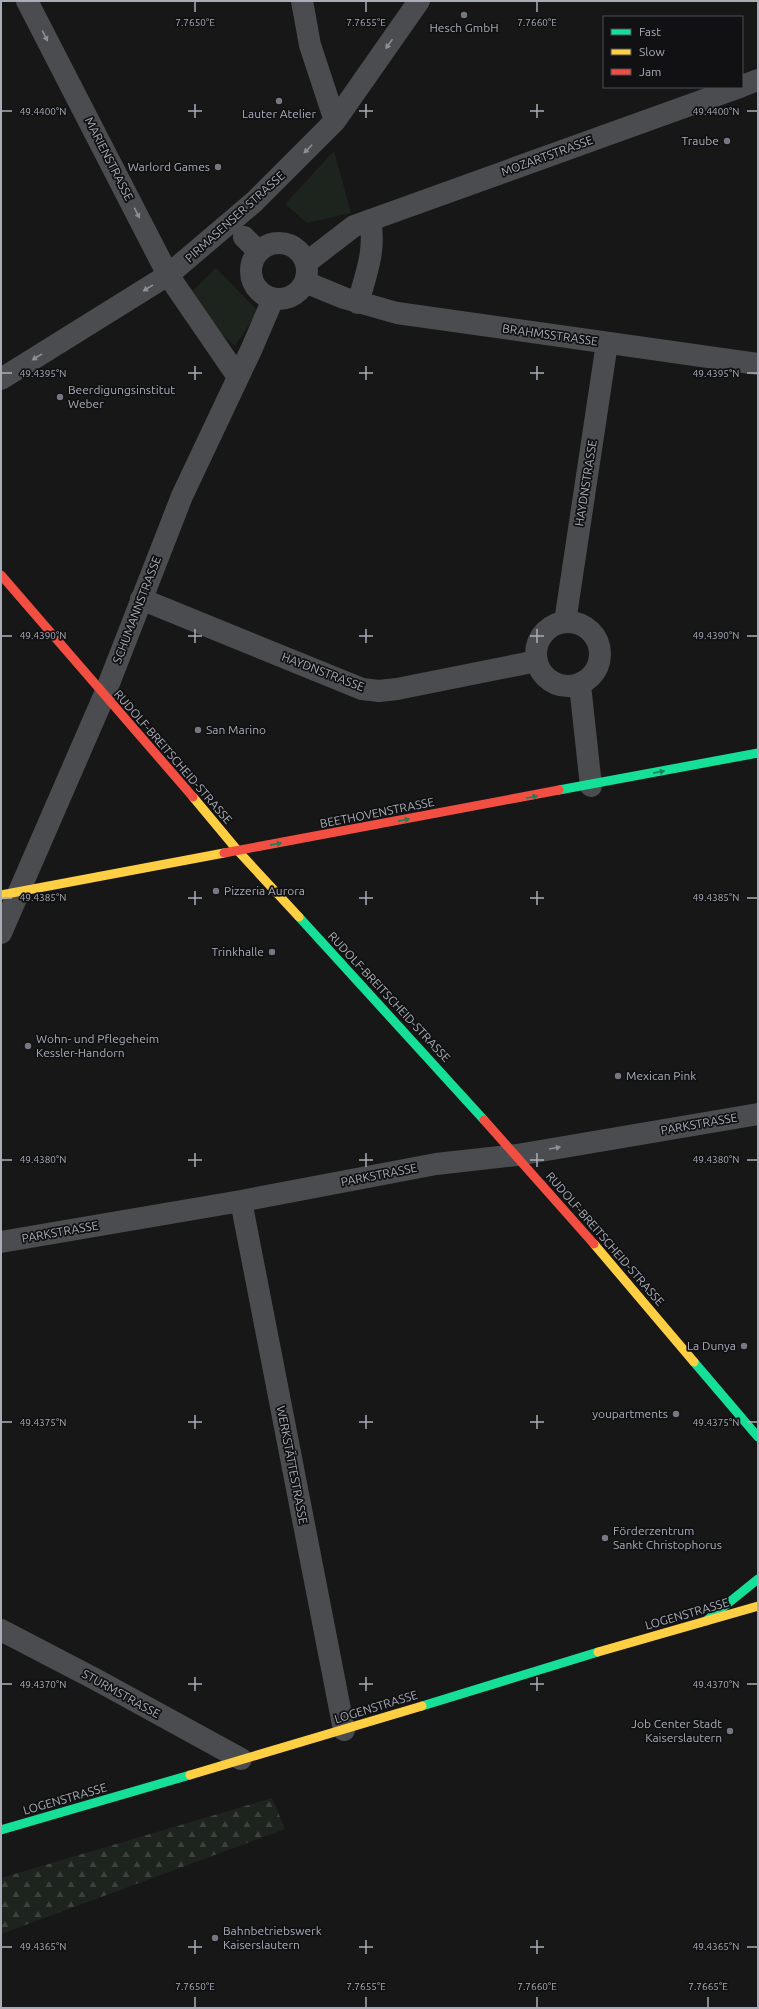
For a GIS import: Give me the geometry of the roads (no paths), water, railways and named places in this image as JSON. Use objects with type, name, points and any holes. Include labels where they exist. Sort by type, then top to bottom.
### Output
[{"type":"street","name":"MARIENSTRASSE","points":[[27,1],[168,275]]},
{"type":"street","points":[[302,1],[310,45],[335,121]]},
{"type":"street","name":"PIRMASENSER STRASSE","points":[[1,379],[168,275],[254,202],[335,121],[419,1]]},
{"type":"street","name":"MOZARTSTRASSE","points":[[743,86],[758,80]]},
{"type":"street","name":"MOZARTSTRASSE","points":[[306,272],[362,223],[738,88]]},
{"type":"street","points":[[351,301],[369,266],[374,237],[362,223]]},
{"type":"street","points":[[276,242],[295,247],[306,272],[292,296],[273,299],[256,288],[250,270],[251,244],[276,242]]},
{"type":"street","name":"BRAHMSSTRASSE","points":[[306,272],[351,301],[397,313],[607,344],[758,364]]},
{"type":"street","points":[[168,275],[238,376]]},
{"type":"street","name":"SCHUMANNSTRASSE","points":[[1,933],[10,893],[104,696],[182,496],[252,348],[273,299]]},
{"type":"street","name":"HAYDNSTRASSE","points":[[565,622],[607,344]]},
{"type":"street","name":"RUDOLF-BREITSCHEID-STRASSE","points":[[1,576],[104,696],[178,779],[238,851],[517,1155],[758,1437]]},
{"type":"street","name":"HAYDNSTRASSE","points":[[141,599],[362,689],[379,691],[537,661]]},
{"type":"street","points":[[565,622],[576,622],[586,627],[596,638],[601,648],[599,666],[593,676],[580,685],[565,687],[550,681],[541,673],[537,661],[536,650],[539,640],[546,631],[554,625],[565,622]]},
{"type":"street","points":[[580,685],[591,786]]},
{"type":"street","name":"BEETHOVENSTRASSE","points":[[10,893],[591,786],[758,753]]},
{"type":"street","name":"PARKSTRASSE","points":[[1,1242],[241,1201],[436,1164],[517,1155],[758,1114]]},
{"type":"street","name":"WERKSTÄTTESTRASSE","points":[[241,1201],[344,1730]]},
{"type":"street","points":[[706,1621],[758,1579]]},
{"type":"street","name":"LOGENSTRASSE","points":[[1,1830],[344,1730],[551,1666],[758,1606]]},
{"type":"street","name":"STURMSTRASSE","points":[[1,1630],[95,1679],[241,1759]]},
{"type":"place","name":"Hesch GmbH","points":[[464,15]]},
{"type":"place","name":"Lauter Atelier","points":[[279,101]]},
{"type":"place","name":"Traube","points":[[727,141]]},
{"type":"place","name":"Warlord Games","points":[[218,167]]},
{"type":"place","name":"Beerdigungsinstitut Weber","points":[[60,397]]},
{"type":"place","name":"San Marino","points":[[198,730]]},
{"type":"place","name":"Pizzeria Aurora","points":[[216,891]]},
{"type":"place","name":"Trinkhalle","points":[[272,952]]},
{"type":"place","name":"Wohn- und Pflegeheim Kessler-Handorn","points":[[28,1046]]},
{"type":"place","name":"Mexican Pink","points":[[618,1076]]},
{"type":"place","name":"La Dunya","points":[[744,1346]]},
{"type":"place","name":"youpartments","points":[[676,1414]]},
{"type":"place","name":"Förderzentrum Sankt Christophorus","points":[[605,1538]]},
{"type":"place","name":"Job Center Stadt Kaiserslautern","points":[[730,1731]]},
{"type":"place","name":"Bahnbetriebswerk Kaiserslautern","points":[[215,1938]]}]
